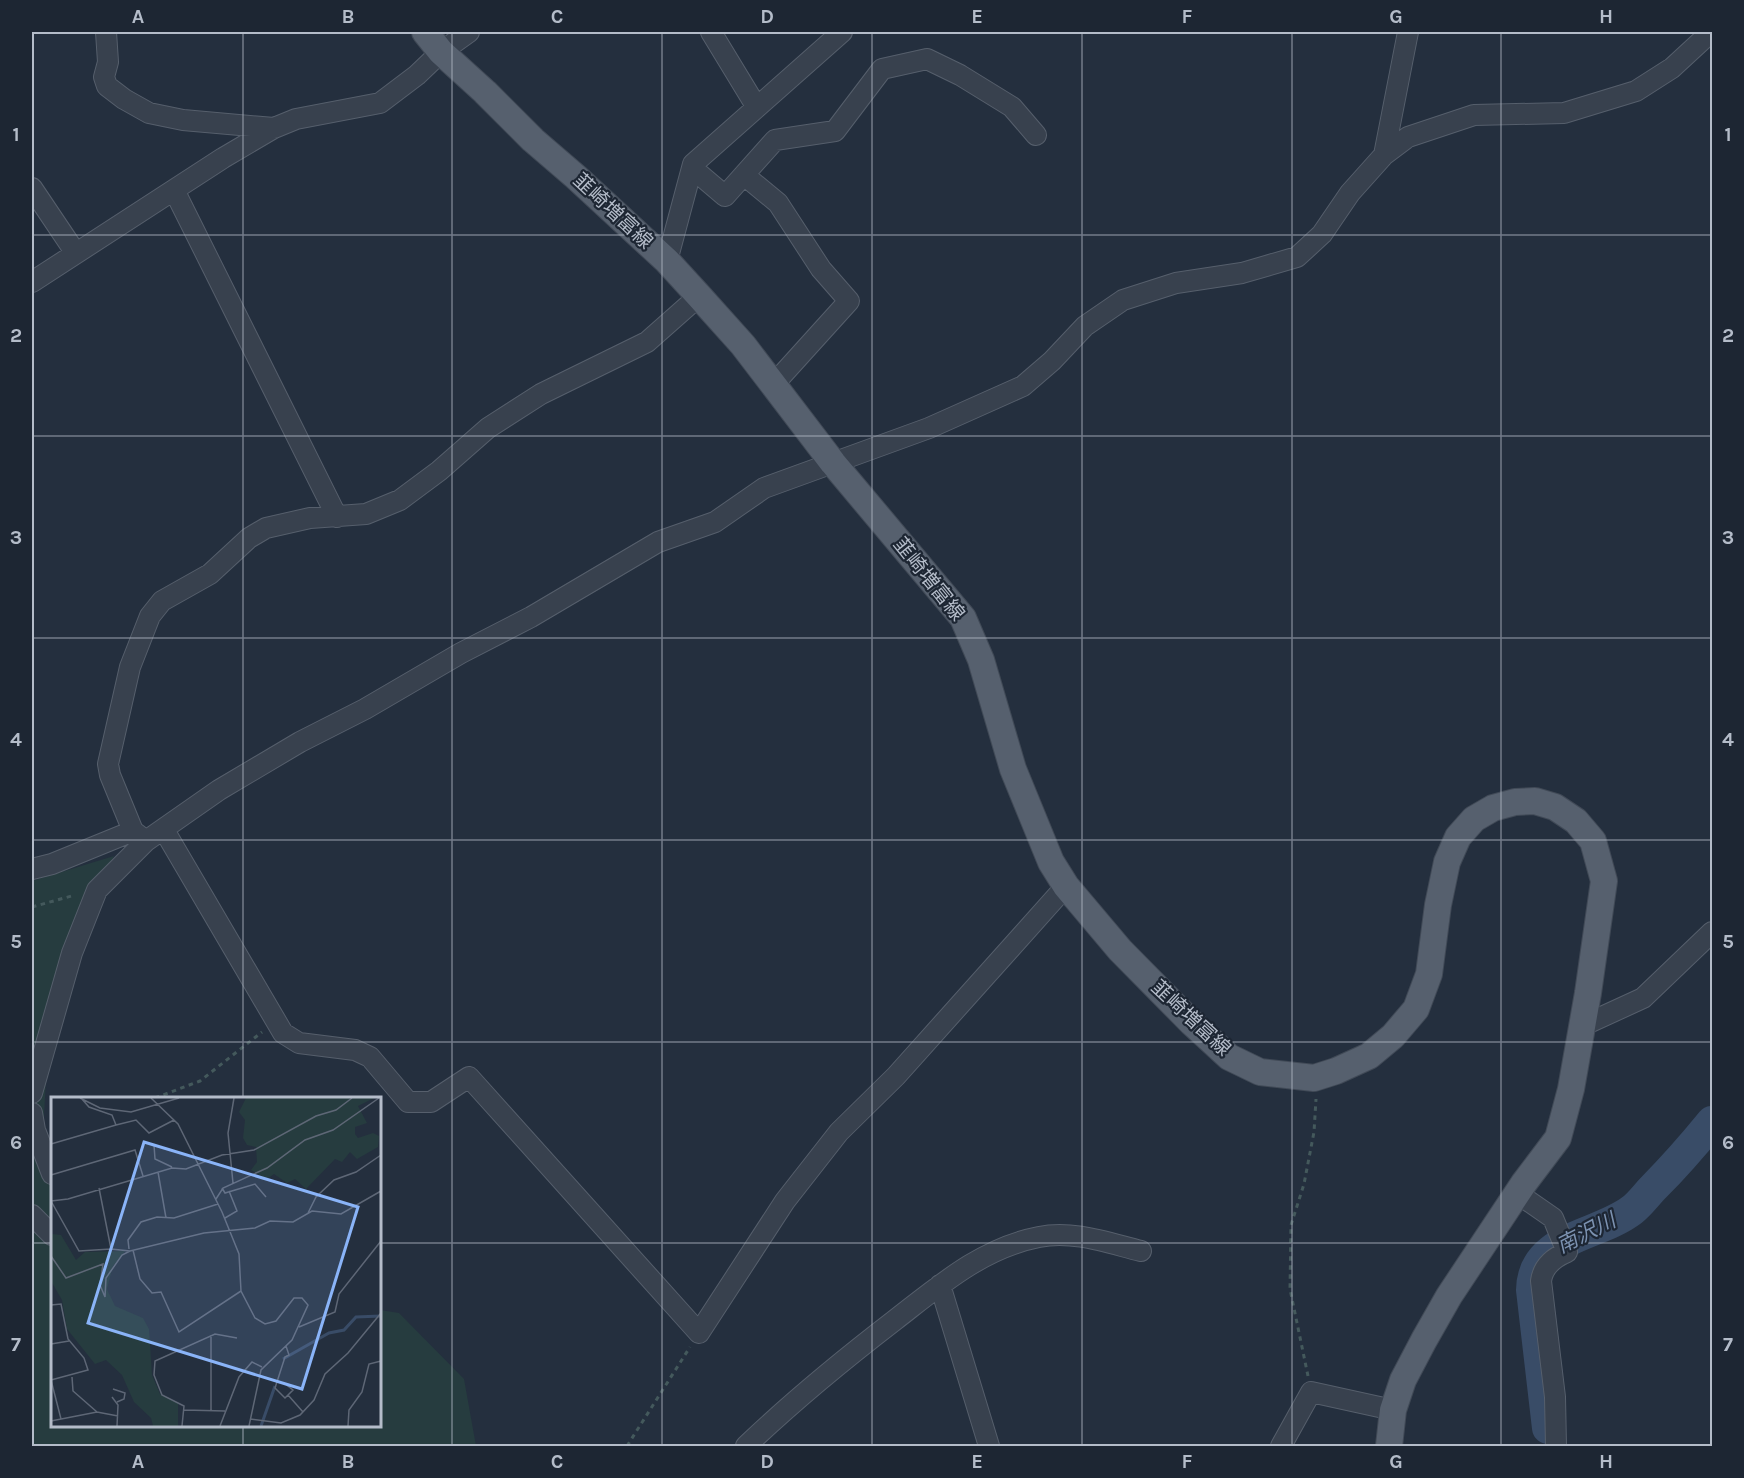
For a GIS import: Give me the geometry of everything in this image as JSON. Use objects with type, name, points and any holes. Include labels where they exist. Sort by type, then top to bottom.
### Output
[{"type":"main road","name":"韮崎増富線","points":[[425,32],[441,52],[533,140],[667,261],[743,345],[833,463],[963,618],[981,660],[1014,769],[1051,862],[1066,886],[1120,950],[1229,1057],[1260,1072],[1314,1078],[1369,1056],[1393,1036],[1416,1010],[1429,974],[1438,905],[1447,862],[1458,837],[1474,819],[1492,808],[1515,802],[1535,801],[1555,807],[1576,821],[1593,841],[1604,881],[1571,1089],[1558,1138],[1517,1193],[1449,1296],[1424,1340],[1403,1380],[1393,1410],[1389,1446]]},
{"type":"street","points":[[106,32],[108,62],[104,77],[107,86],[124,99],[149,113],[183,120],[274,128]]},
{"type":"street","points":[[32,282],[75,252],[274,128],[296,119],[380,103],[417,75],[441,52],[469,32]]},
{"type":"street","points":[[711,32],[756,106]]},
{"type":"street","points":[[667,261],[693,164],[842,32]]},
{"type":"street","points":[[1383,155],[1408,32]]},
{"type":"street","points":[[32,869],[164,830],[219,790],[300,742],[365,709],[461,653],[531,617],[658,542],[715,522],[764,488],[928,428],[1023,386],[1052,362],[1085,326],[1123,300],[1176,283],[1242,273],[1297,256],[1322,234],[1350,193],[1383,155],[1408,137],[1474,115],[1564,113],[1636,91],[1672,68],[1711,32]]},
{"type":"street","points":[[692,168],[725,196],[775,140],[835,131],[882,69],[927,59],[960,75],[1012,107],[1036,135]]},
{"type":"street","points":[[744,175],[778,203],[821,269],[849,301],[773,385]]},
{"type":"street","points":[[32,188],[75,252]]},
{"type":"street","points":[[174,190],[337,517]]},
{"type":"street","points":[[140,836],[110,775],[108,764],[130,667],[150,616],[162,601],[210,574],[249,538],[266,528],[310,519],[366,514],[400,500],[439,471],[488,428],[541,394],[647,342],[699,296]]},
{"type":"street","points":[[164,830],[283,1033],[299,1043],[355,1050],[370,1057],[408,1102],[430,1102],[469,1077],[699,1333],[785,1202],[839,1132],[903,1067],[1066,886]]},
{"type":"street","points":[[32,1093],[72,953],[98,890],[140,836]]},
{"type":"street","points":[[1582,1026],[1643,998],[1713,932]]},
{"type":"street","points":[[32,1113],[35,1130],[51,1171]]},
{"type":"street","points":[[1517,1193],[1553,1218],[1568,1252],[1556,1257],[1542,1274],[1540,1281],[1555,1397],[1556,1446]]},
{"type":"street","points":[[32,1215],[51,1234]]},
{"type":"street","points":[[746,1446],[843,1360],[940,1285],[969,1264],[1006,1245],[1040,1236],[1067,1234],[1141,1251]]},
{"type":"street","points":[[940,1285],[989,1446]]},
{"type":"street","points":[[1281,1446],[1311,1392],[1393,1410]]},
{"type":"path","points":[[32,907],[98,890]]},
{"type":"path","points":[[158,1097],[200,1081],[276,1020]]},
{"type":"path","points":[[1311,1392],[1290,1289],[1292,1225],[1304,1184],[1314,1132],[1316,1095],[1314,1078]]},
{"type":"path","points":[[627,1446],[699,1333]]},
{"type":"green space","points":[[114,856],[51,992],[43,1133],[51,1157],[51,1427],[381,1427],[381,1310],[399,1313],[464,1379],[476,1446],[32,1446],[32,881]]},
{"type":"waterway","name":"南沢川","points":[[1548,1428],[1532,1290],[1535,1272],[1543,1259],[1555,1248],[1618,1219],[1635,1208],[1712,1122]]}]
